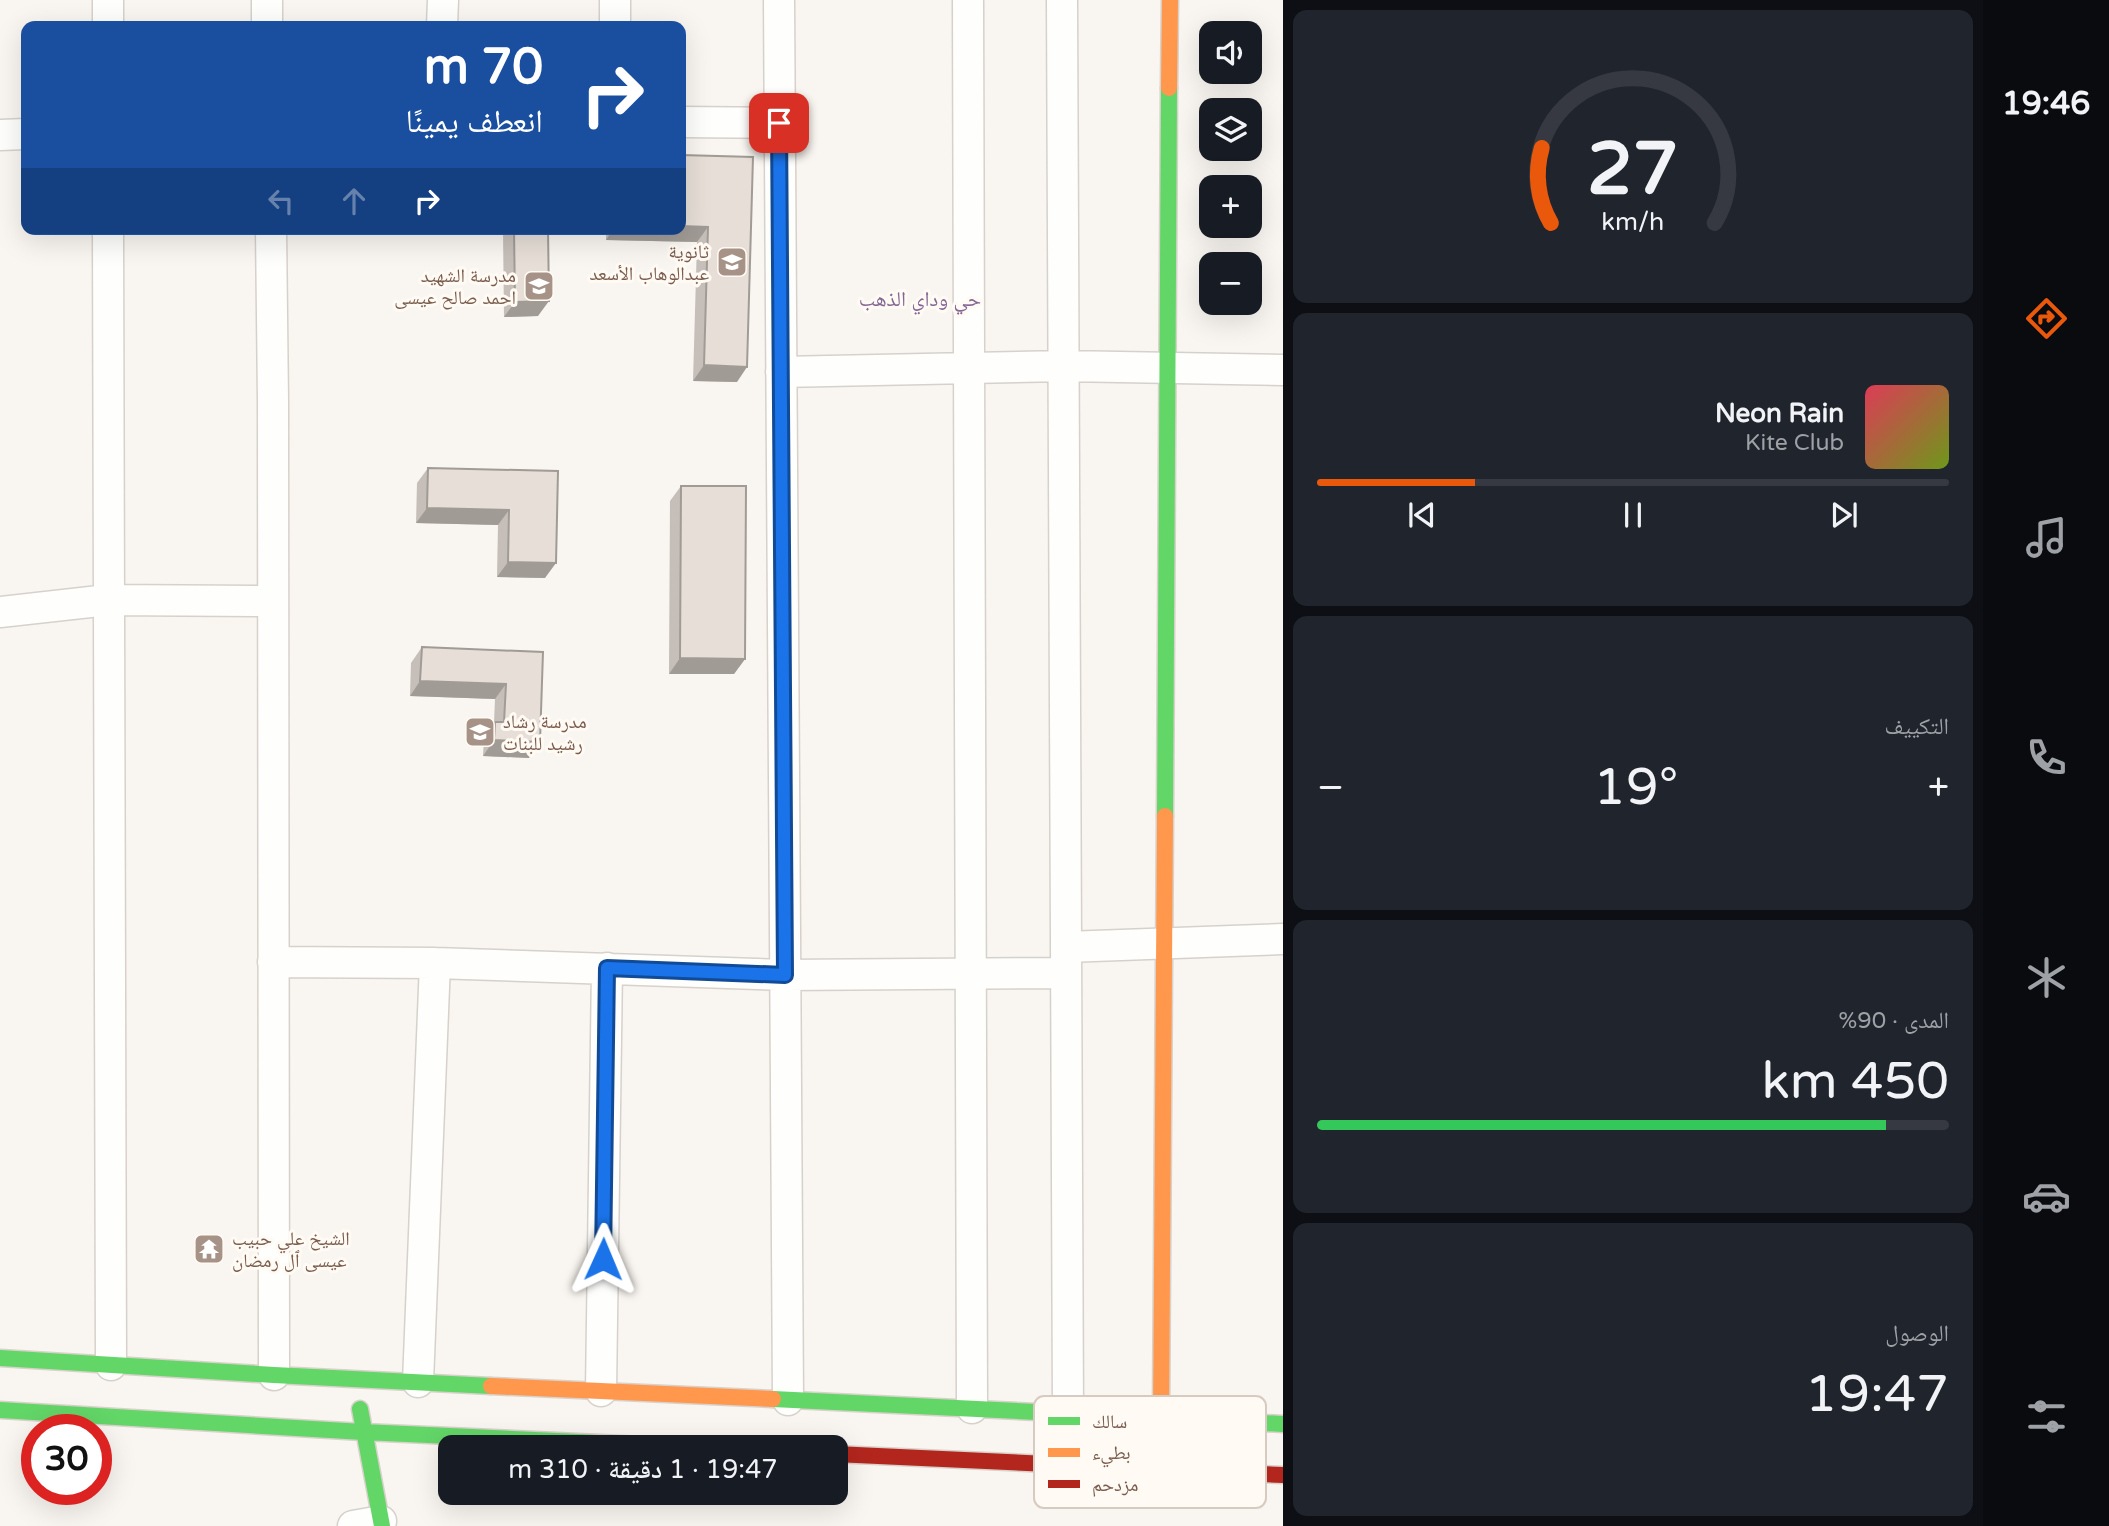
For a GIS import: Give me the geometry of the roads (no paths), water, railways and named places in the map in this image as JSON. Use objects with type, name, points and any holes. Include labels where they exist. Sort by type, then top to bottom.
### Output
[{"type":"street","points":[[108,0],[108,21]]},
{"type":"street","points":[[267,0],[267,21]]},
{"type":"street","points":[[442,21],[443,0]]},
{"type":"street","points":[[615,0],[615,21]]},
{"type":"street","points":[[779,0],[788,1400]]},
{"type":"street","points":[[968,0],[972,1408]]},
{"type":"street","points":[[1062,0],[1068,1396]]},
{"type":"street","points":[[1161,1396],[1170,0]]},
{"type":"street","points":[[686,122],[779,123]]},
{"type":"street","points":[[0,135],[21,134]]},
{"type":"street","points":[[108,235],[110,1365]]},
{"type":"street","points":[[271,235],[274,1375]]},
{"type":"street","points":[[781,372],[1064,366],[1283,370]]},
{"type":"street","points":[[0,612],[108,600],[273,601]]},
{"type":"street","points":[[273,962],[435,963],[785,975],[971,973],[1165,945],[1283,939]]},
{"type":"street","points":[[418,1382],[435,963]]},
{"type":"street","points":[[601,1391],[607,968]]},
{"type":"street","points":[[0,1358],[274,1375],[1034,1411]]},
{"type":"street","points":[[355,1379],[372,1524]]},
{"type":"street","points":[[0,1410],[438,1435]]},
{"type":"street","points":[[848,1455],[1034,1463]]},
{"type":"place","name":"ثانوية عبدالوهاب الأسعد","points":[[732,262]]},
{"type":"place","name":"مدرسة الشهيد احمد صالح عيسى","points":[[539,286]]},
{"type":"place","name":"مدرسة رشاد رشيد للبنات","points":[[480,732]]},
{"type":"place","name":"الشيخ علي حبيب عيسى ٱل رمضان","points":[[209,1249]]},
{"type":"district","name":"حي وداي الذهب","points":[[920,299]]}]
